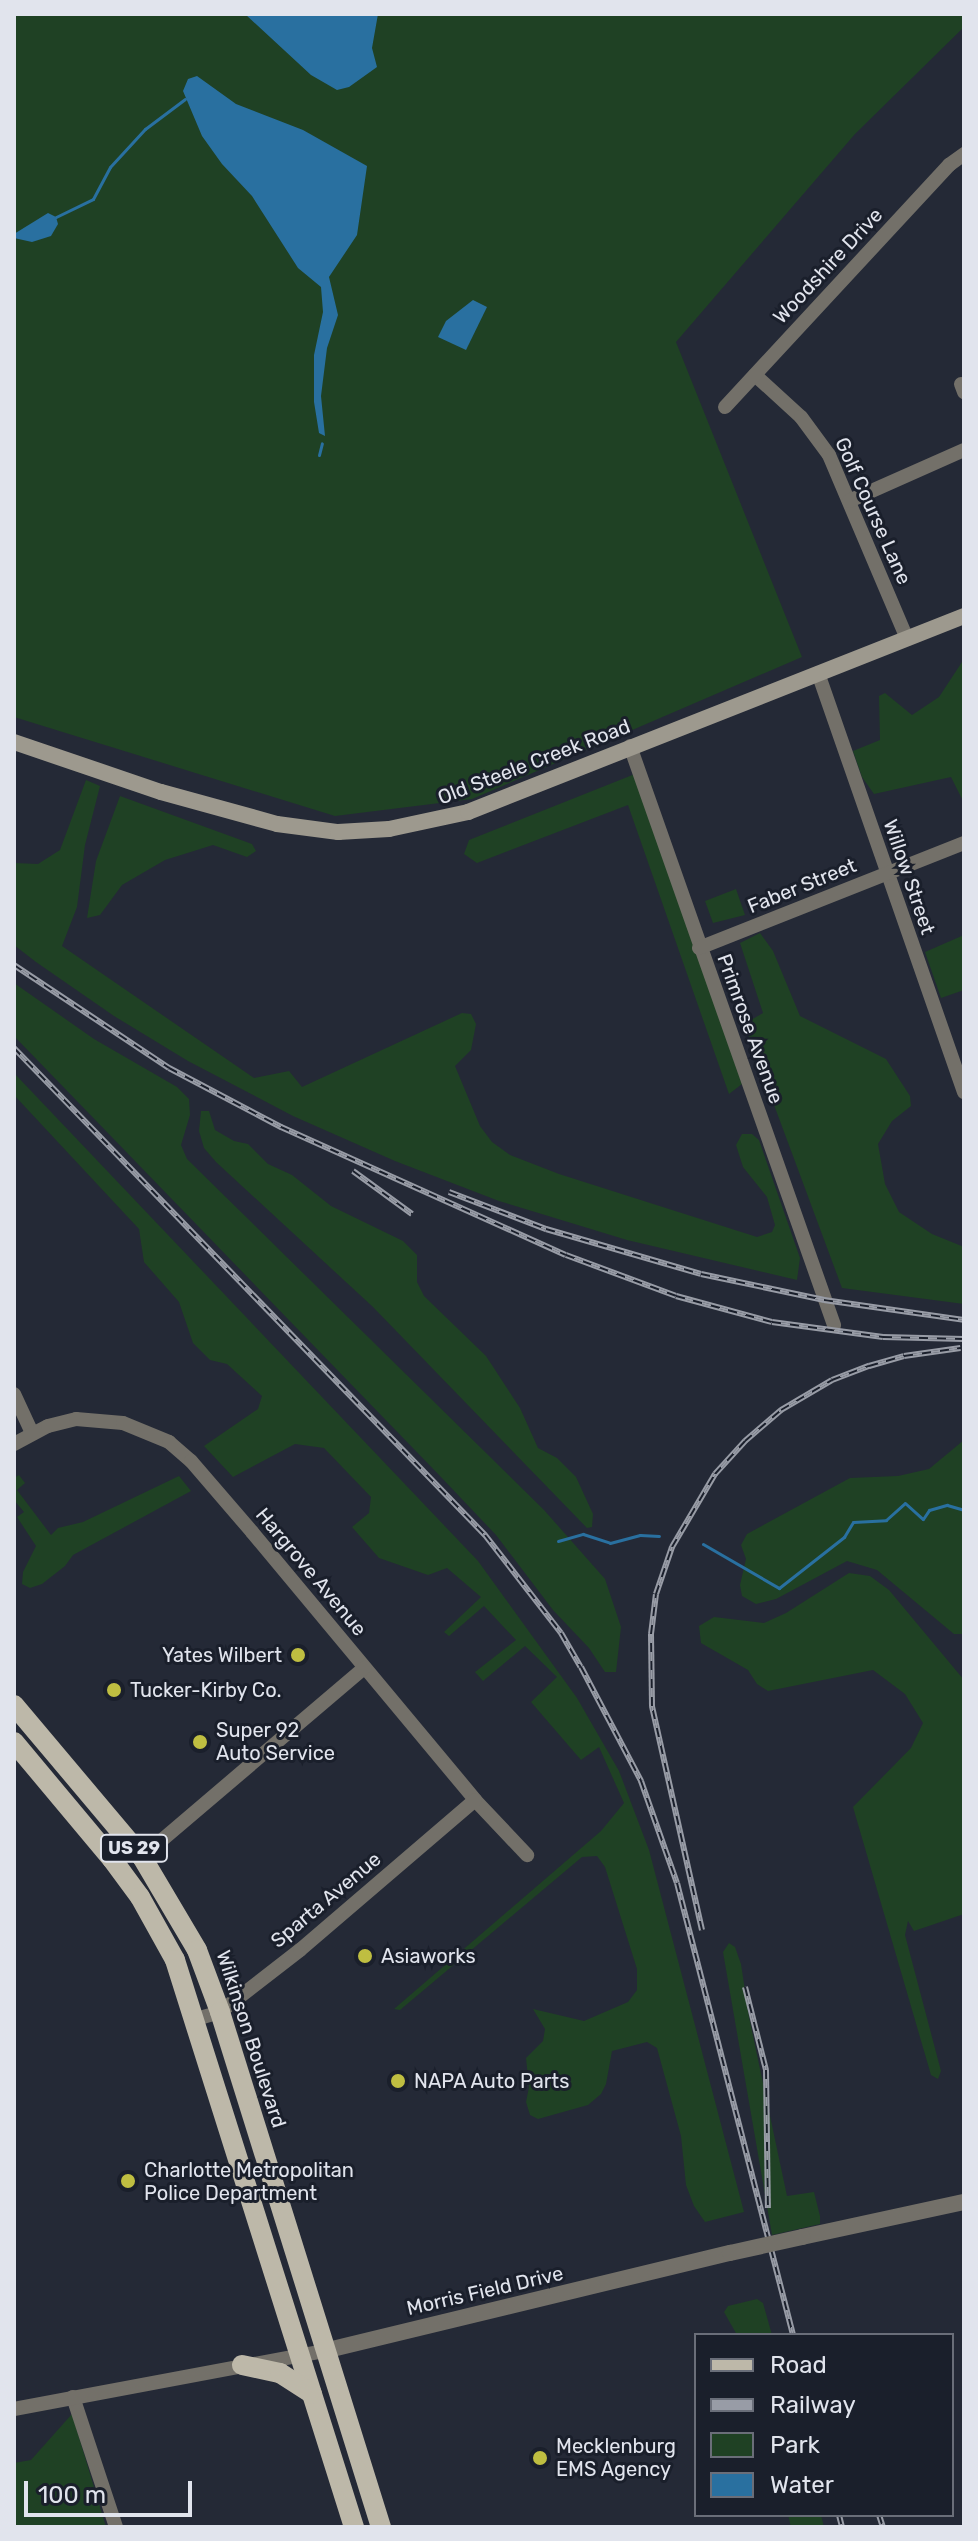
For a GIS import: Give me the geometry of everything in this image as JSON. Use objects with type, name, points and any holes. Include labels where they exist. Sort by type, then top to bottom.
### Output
[{"type":"main road","name":"Old Steele Creek Road","points":[[14,742],[225,811],[277,824],[338,832],[389,829],[444,819],[515,794],[964,616]]},
{"type":"main road","name":"Wilkinson Boulevard","points":[[14,1705],[142,1857],[187,1930],[220,2012],[381,2527]]},
{"type":"main road","name":"US 29","points":[[14,1742],[140,1897],[175,1960],[354,2527]]},
{"type":"main road","points":[[242,2365],[280,2373],[312,2394]]},
{"type":"street","name":"Woodshire Drive","points":[[725,407],[949,165],[964,154]]},
{"type":"street","name":"Golf Course Lane","points":[[755,375],[813,431],[829,455],[907,639]]},
{"type":"street","points":[[849,501],[964,450]]},
{"type":"street","name":"Willow Street","points":[[818,673],[964,1092]]},
{"type":"street","name":"Primrose Avenue","points":[[630,746],[834,1325]]},
{"type":"street","name":"Faber Street","points":[[699,948],[964,843]]},
{"type":"street","points":[[14,1394],[32,1433]]},
{"type":"street","name":"Hargrove Avenue","points":[[14,1444],[32,1433],[76,1419],[100,1419],[145,1430],[169,1442],[191,1461],[475,1800],[527,1855]]},
{"type":"street","points":[[142,1857],[364,1668]]},
{"type":"street","name":"Sparta Avenue","points":[[196,2019],[220,2012],[300,1950],[475,1800]]},
{"type":"street","name":"Morris Field Drive","points":[[14,2409],[299,2353],[324,2351],[730,2253],[964,2202]]},
{"type":"street","points":[[73,2397],[116,2527]]},
{"type":"green space","points":[[14,14],[964,14],[964,27],[855,134],[676,342],[802,657],[472,799],[335,816],[14,717]]},
{"type":"green space","points":[[964,659],[964,803],[951,777],[874,794],[862,777],[853,751],[880,740],[879,696],[885,693],[912,715],[939,697]]},
{"type":"green space","points":[[635,774],[742,1084],[729,1094],[628,805],[477,863],[464,854],[469,840]]},
{"type":"green space","points":[[86,780],[100,786],[85,845],[77,907],[62,946],[254,1078],[289,1071],[302,1087],[462,1013],[471,1014],[476,1024],[471,1050],[455,1066],[480,1126],[492,1142],[510,1155],[559,1174],[757,1237],[772,1232],[775,1225],[767,1197],[743,1167],[736,1145],[742,1134],[752,1134],[759,1140],[800,1258],[797,1280],[627,1240],[499,1201],[395,1161],[293,1116],[188,1061],[114,1016],[36,962],[14,945],[14,863],[38,864],[60,850]]},
{"type":"green space","points":[[120,796],[252,844],[256,851],[247,857],[213,845],[165,860],[122,885],[100,915],[87,918],[96,861]]},
{"type":"green space","points":[[736,889],[745,915],[713,923],[705,901]]},
{"type":"green space","points":[[760,933],[773,951],[800,1016],[886,1059],[910,1096],[911,1106],[892,1121],[878,1144],[885,1184],[899,1212],[932,1234],[964,1247],[964,1304],[842,1288],[744,1024],[763,1013],[740,943]]},
{"type":"green space","points":[[964,935],[964,990],[941,998],[925,952]]},
{"type":"green space","points":[[14,983],[94,1039],[177,1087],[189,1099],[190,1115],[181,1145],[187,1159],[544,1510],[605,1579],[621,1627],[616,1672],[605,1672],[589,1648],[553,1610],[496,1535],[14,1036]]},
{"type":"green space","points":[[14,1073],[478,1561],[577,1698],[619,1771],[649,1850],[744,2212],[705,2222],[694,2206],[686,2185],[681,2136],[657,2048],[647,2042],[612,2051],[606,2084],[601,2094],[588,2105],[538,2119],[530,2115],[526,2102],[529,2087],[526,2058],[543,2041],[545,2029],[533,2009],[584,2021],[628,2002],[637,1990],[637,1969],[605,1867],[597,1856],[582,1857],[400,2010],[394,2009],[601,1831],[624,1803],[599,1747],[581,1760],[531,1702],[557,1677],[525,1646],[483,1681],[475,1672],[516,1640],[484,1606],[449,1636],[444,1632],[481,1597],[447,1568],[428,1575],[379,1558],[352,1527],[369,1513],[371,1497],[324,1448],[295,1444],[233,1477],[204,1446],[258,1409],[262,1396],[227,1364],[210,1360],[193,1343],[179,1302],[144,1262],[139,1229],[14,1095]]},
{"type":"green space","points":[[201,1111],[209,1111],[215,1130],[234,1141],[248,1144],[268,1164],[292,1175],[331,1206],[403,1241],[417,1255],[417,1282],[424,1296],[486,1356],[520,1408],[538,1448],[557,1458],[576,1477],[593,1514],[592,1527],[587,1528],[373,1307],[216,1162],[204,1148],[199,1131]]},
{"type":"green space","points":[[964,1440],[964,1634],[954,1634],[877,1570],[847,1561],[776,1599],[756,1604],[742,1596],[740,1585],[746,1559],[741,1545],[747,1534],[850,1478],[898,1476],[929,1469]]},
{"type":"green space","points":[[19,1475],[25,1483],[17,1490],[51,1535],[58,1528],[83,1522],[179,1476],[191,1491],[73,1555],[65,1566],[42,1584],[30,1588],[22,1584],[23,1572],[36,1546],[17,1517],[24,1512],[14,1500],[14,1478]]},
{"type":"green space","points":[[849,1573],[870,1576],[889,1590],[964,1680],[964,1914],[914,1931],[908,1921],[905,1935],[941,2071],[938,2079],[931,2075],[853,1807],[911,1748],[923,1723],[905,1694],[873,1670],[768,1691],[757,1684],[748,1670],[701,1643],[699,1626],[714,1617],[764,1623],[786,1613]]},
{"type":"green space","points":[[729,1943],[735,1947],[741,1964],[749,2017],[787,2196],[814,2192],[820,2224],[772,2235],[723,1952]]},
{"type":"green space","points":[[757,2299],[763,2303],[771,2333],[736,2333],[724,2312],[728,2306]]},
{"type":"green space","points":[[72,2414],[106,2527],[14,2527],[14,2463],[31,2460]]},
{"type":"green space","points":[[788,2517],[822,2517],[824,2527],[791,2527]]},
{"type":"water","points":[[245,14],[378,14],[372,48],[377,67],[349,87],[337,90],[311,75]]},
{"type":"water","points":[[197,76],[236,104],[303,130],[367,166],[357,235],[329,277],[338,315],[327,348],[321,396],[325,436],[319,433],[314,402],[314,355],[323,312],[321,287],[298,268],[252,196],[222,164],[202,136],[183,91],[188,79]]},
{"type":"water","points":[[48,213],[56,217],[58,224],[51,236],[32,242],[14,238],[14,234]]},
{"type":"water","points":[[473,300],[487,307],[466,350],[438,337],[446,321]]},
{"type":"waterway","points":[[56,217],[93,199],[110,167],[145,129],[185,99]]},
{"type":"waterway","points":[[319,455],[322,443]]},
{"type":"waterway","points":[[703,1544],[779,1588],[844,1537],[853,1522],[886,1520],[905,1503],[923,1519],[929,1510],[947,1505],[964,1510]]},
{"type":"waterway","points":[[558,1541],[583,1534],[610,1543],[640,1535],[659,1536]]},
{"type":"railway","points":[[14,965],[169,1068],[281,1127],[566,1255],[676,1296],[772,1322],[883,1337],[964,1339]]},
{"type":"railway","points":[[14,1048],[485,1535],[561,1633],[641,1781],[677,1883],[792,2333]]},
{"type":"railway","points":[[353,1171],[412,1214]]},
{"type":"railway","points":[[449,1192],[546,1229],[701,1274],[824,1300],[964,1320]]},
{"type":"railway","points":[[702,1930],[652,1706],[651,1634],[656,1594],[672,1547],[715,1474],[745,1441],[781,1410],[832,1380],[869,1366],[904,1356],[960,1348]]},
{"type":"railway","points":[[745,1987],[766,2070],[768,2208]]},
{"type":"railway","points":[[840,2517],[842,2527]]},
{"type":"railway","points":[[880,2517],[883,2527]]},
{"type":"place","name":"Yates Wilbert","points":[[298,1655]]},
{"type":"place","name":"Tucker-Kirby Co.","points":[[114,1690]]},
{"type":"place","name":"Super 92 Auto Service","points":[[200,1742]]},
{"type":"place","name":"Asiaworks","points":[[365,1956]]},
{"type":"place","name":"NAPA Auto Parts","points":[[398,2081]]},
{"type":"place","name":"Charlotte Metropolitan Police Department","points":[[128,2181]]},
{"type":"place","name":"Mecklenburg EMS Agency","points":[[540,2458]]}]
